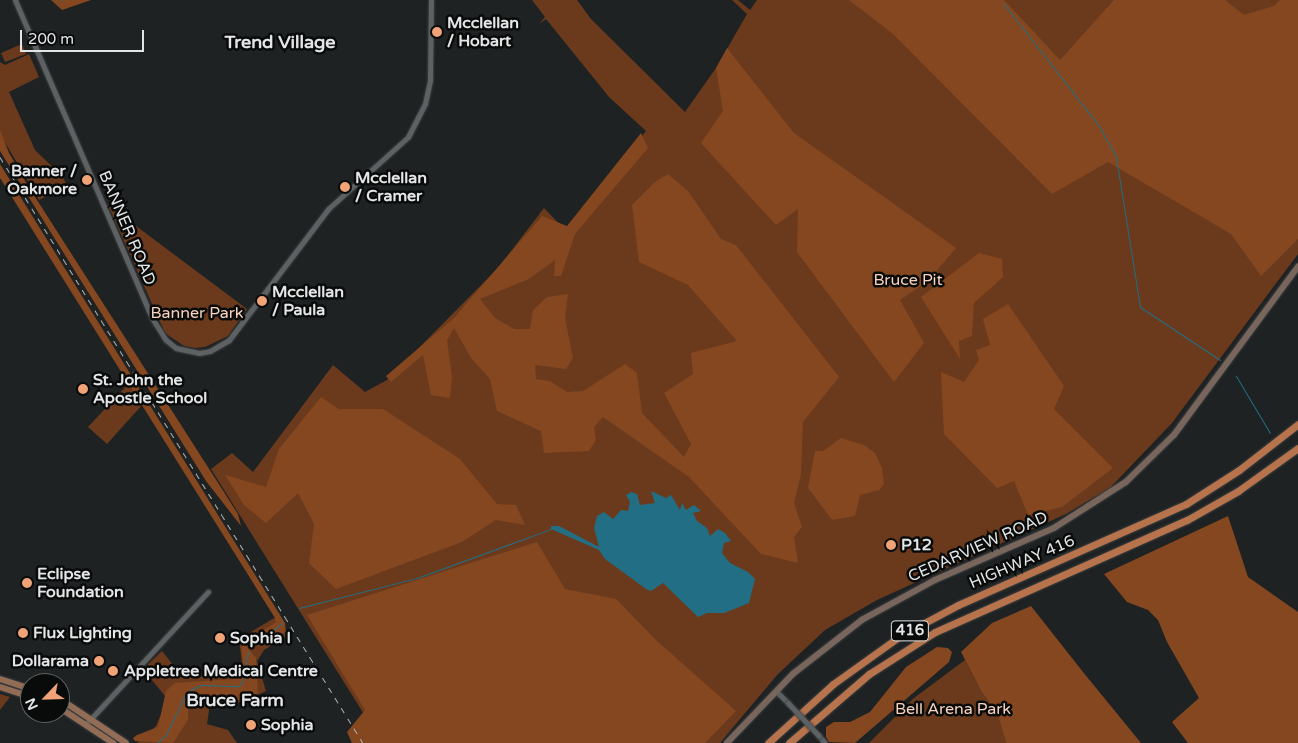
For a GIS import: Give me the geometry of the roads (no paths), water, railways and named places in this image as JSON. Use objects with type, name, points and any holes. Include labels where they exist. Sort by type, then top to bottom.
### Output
[{"type":"highway","name":"HIGHWAY 416","points":[[768,743],[833,684],[900,636],[958,604],[1186,504],[1239,470],[1298,424]]},
{"type":"highway","name":"HIGHWAY 416","points":[[788,743],[869,674],[928,636],[982,609],[1187,520],[1246,486],[1298,448]]},
{"type":"main road","name":"CEDARVIEW ROAD","points":[[728,743],[776,691],[828,644],[890,603],[1054,528],[1126,482],[1174,435],[1298,267]]},
{"type":"main road","points":[[0,680],[20,685]]},
{"type":"main road","points":[[0,687],[20,694]]},
{"type":"main road","points":[[70,705],[126,743]]},
{"type":"main road","points":[[70,714],[113,743]]},
{"type":"street","name":"BANNER ROAD","points":[[15,0],[17,12],[152,318],[166,340],[187,352],[210,351],[229,340],[328,208],[401,145],[416,124],[425,104],[430,80],[431,0]]},
{"type":"street","points":[[86,724],[208,592]]},
{"type":"street","points":[[776,691],[825,743]]},
{"type":"water","points":[[651,491],[666,498],[671,495],[680,510],[682,503],[686,510],[694,505],[701,511],[693,513],[697,521],[707,528],[710,536],[718,529],[725,533],[731,541],[724,543],[722,553],[730,563],[748,572],[755,579],[749,603],[724,613],[707,613],[698,617],[663,583],[651,591],[646,589],[605,559],[599,550],[551,529],[551,526],[559,526],[599,547],[594,528],[597,516],[604,512],[613,519],[621,510],[628,511],[630,502],[626,495],[631,492],[637,494],[640,505],[655,503]]},
{"type":"waterway","points":[[1003,3],[1099,126],[1116,157],[1140,307],[1220,360]]},
{"type":"waterway","points":[[1236,376],[1270,433]]},
{"type":"waterway","points":[[299,608],[417,578],[551,529]]},
{"type":"waterway","points":[[258,642],[282,623]]},
{"type":"waterway","points":[[157,743],[166,735],[184,697],[192,689],[201,685],[239,686],[250,670],[245,661],[249,652]]},
{"type":"railway","points":[[0,157],[363,743]]},
{"type":"place","name":"Mcclellan / Hobart","points":[[437,32]]},
{"type":"place","name":"Banner / Oakmore","points":[[87,180]]},
{"type":"place","name":"Mcclellan / Cramer","points":[[345,187]]},
{"type":"place","name":"Mcclellan / Paula","points":[[262,301]]},
{"type":"place","name":"St. John the Apostle School","points":[[83,389]]},
{"type":"place","name":"P12","points":[[891,545]]},
{"type":"place","name":"Eclipse Foundation","points":[[27,583]]},
{"type":"place","name":"Flux Lighting","points":[[23,633]]},
{"type":"place","name":"Sophia I","points":[[220,638]]},
{"type":"place","name":"Dollarama","points":[[99,661]]},
{"type":"place","name":"Appletree Medical Centre","points":[[113,671]]},
{"type":"place","name":"Sophia","points":[[251,725]]},
{"type":"district","name":"Trend Village","points":[[280,42]]},
{"type":"district","name":"Bruce Farm","points":[[235,700]]},
{"type":"park label","name":"Bruce Pit","points":[[908,280]]},
{"type":"park label","name":"Banner Park","points":[[197,313]]},
{"type":"park label","name":"Bell Arena Park","points":[[953,709]]}]
